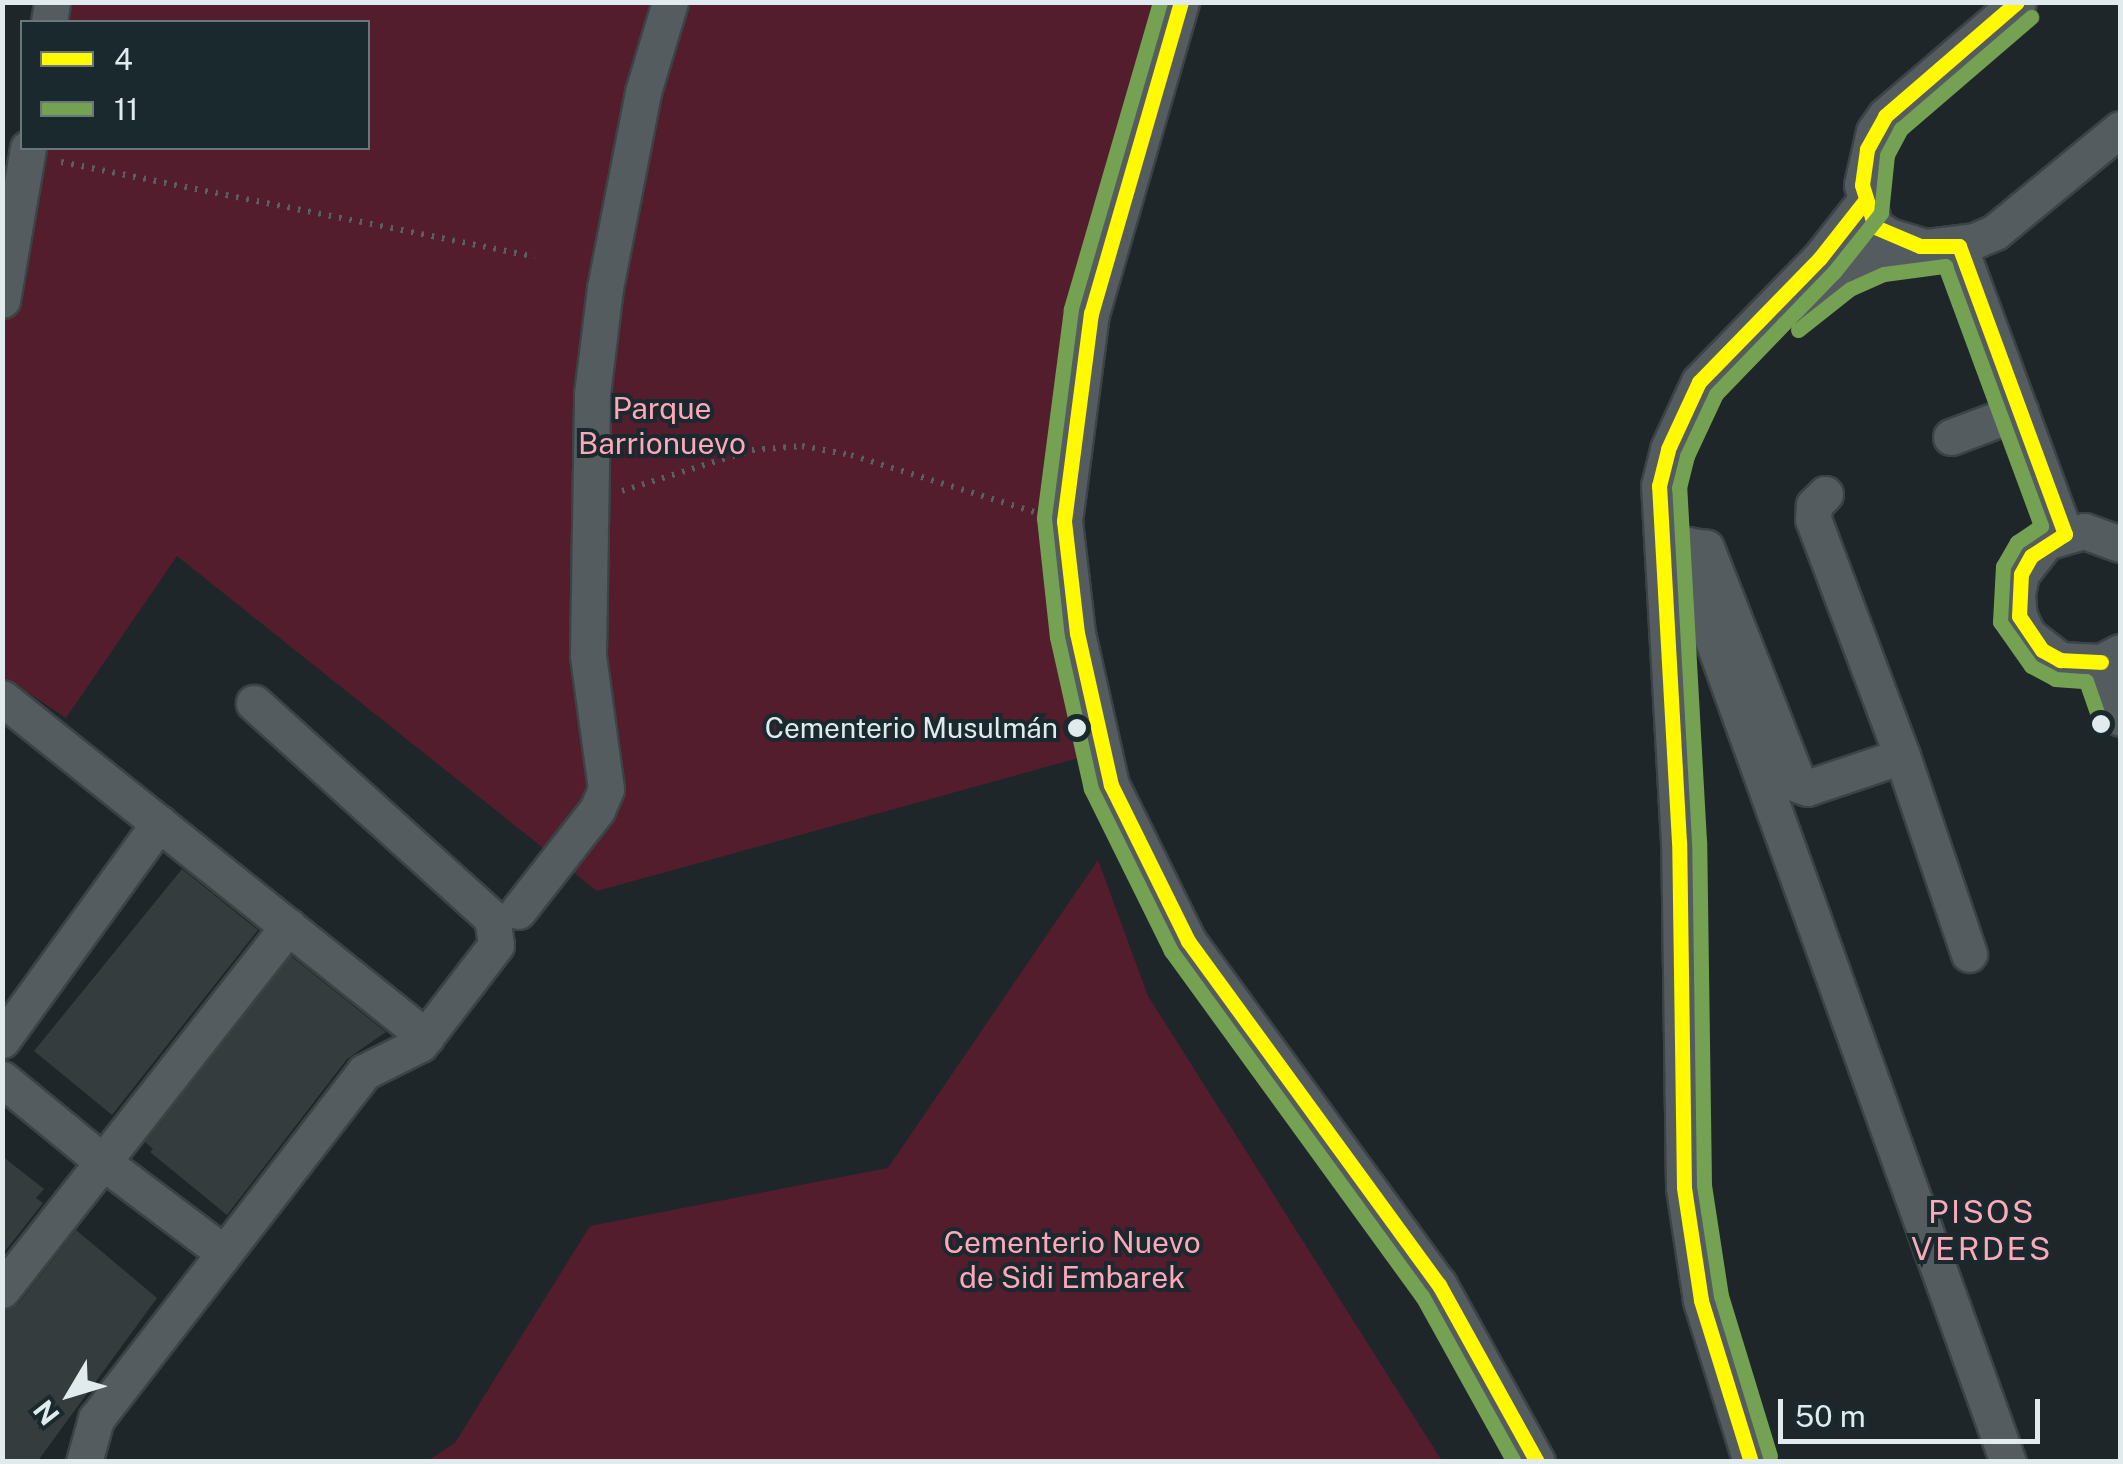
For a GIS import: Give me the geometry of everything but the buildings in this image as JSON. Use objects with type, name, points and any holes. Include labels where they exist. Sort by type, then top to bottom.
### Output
[{"type":"street","points":[[518,911],[597,810],[606,789],[588,655],[592,394],[605,288],[643,92],[670,2]]},
{"type":"street","points":[[1181,2],[1091,313],[1064,522],[1065,558],[1111,786],[1188,941],[1439,1285],[1537,1462]]},
{"type":"street","points":[[1920,246],[1889,236],[1875,226],[1864,202],[1867,149],[1885,116],[2018,2]]},
{"type":"street","points":[[1699,382],[1840,272],[1878,256],[1920,246],[1959,246],[1995,232],[2120,129]]},
{"type":"street","points":[[4,282],[27,152]]},
{"type":"street","points":[[1751,1462],[1701,1300],[1684,1187],[1678,842],[1658,486],[1668,449],[1699,382],[1820,258],[1864,202]]},
{"type":"street","points":[[1959,246],[2065,534]]},
{"type":"street","points":[[1951,437],[2020,410]]},
{"type":"street","points":[[1825,494],[1814,505],[1813,519],[1902,756],[1969,954]]},
{"type":"street","points":[[2120,544],[2102,534],[2065,534],[2031,556],[2021,574],[2019,616],[2042,650],[2060,660],[2111,657],[2120,718]]},
{"type":"street","points":[[1902,756],[1807,788],[1799,786],[1706,548],[1688,545],[1684,557],[2008,1462]]},
{"type":"street","points":[[2,698],[426,1037]]},
{"type":"street","points":[[84,1462],[96,1419],[364,1072],[373,1064],[410,1052],[492,953],[496,926],[254,703]]},
{"type":"street","points":[[2,1040],[158,822]]},
{"type":"street","points":[[2,1290],[288,926]]},
{"type":"street","points":[[2,1079],[103,1162],[224,1253]]},
{"type":"path","points":[[27,152],[535,258]]},
{"type":"path","points":[[588,502],[752,450],[802,446],[851,455],[1064,522]]},
{"type":"green space","name":"Parque Barrionuevo","points":[[61,3],[1182,3],[1065,468],[1104,751],[597,891],[177,556],[66,718],[12,682],[3,681],[3,320],[36,150],[370,150],[370,20],[58,20]]},
{"type":"green space","name":"Cementerio Nuevo de Sidi Embarek","points":[[1098,860],[1148,996],[1442,1461],[427,1461],[455,1443],[590,1226],[888,1168]]},
{"type":"transit line","name":"11","points":[[1160,2],[1071,309],[1044,518],[1057,637],[1091,789],[1171,951],[1422,1296],[1514,1462]]},
{"type":"transit line","name":"4","points":[[1181,2],[1091,313],[1064,521],[1077,633],[1111,785],[1188,941],[1439,1285],[1537,1462]]},
{"type":"transit line","name":"4","points":[[1959,246],[1920,246],[1875,227],[1862,185],[1867,149],[1885,116],[2017,2]]},
{"type":"transit line","name":"11","points":[[1770,1456],[1721,1296],[1704,1185],[1699,841],[1679,488],[1687,456],[1716,394],[1834,272],[1881,213],[1887,155],[1901,129],[2031,17]]},
{"type":"transit line","name":"4","points":[[1751,1462],[1701,1300],[1684,1187],[1679,842],[1659,486],[1668,449],[1699,382],[1820,258],[1864,202]]},
{"type":"transit line","name":"4","points":[[1959,246],[2065,534]]},
{"type":"transit line","name":"11","points":[[1798,330],[1850,289],[1884,274],[1945,266],[2041,526],[2017,542],[2003,566],[2000,622],[2031,666],[2055,679],[2086,681],[2101,724]]},
{"type":"transit line","name":"4","points":[[2065,534],[2031,556],[2021,574],[2019,616],[2042,650],[2060,660],[2101,662]]},
{"type":"place","name":"Cementerio Musulmán","points":[[1077,728]]},
{"type":"district","name":"PISOS VERDES","points":[[1982,1232]]}]
